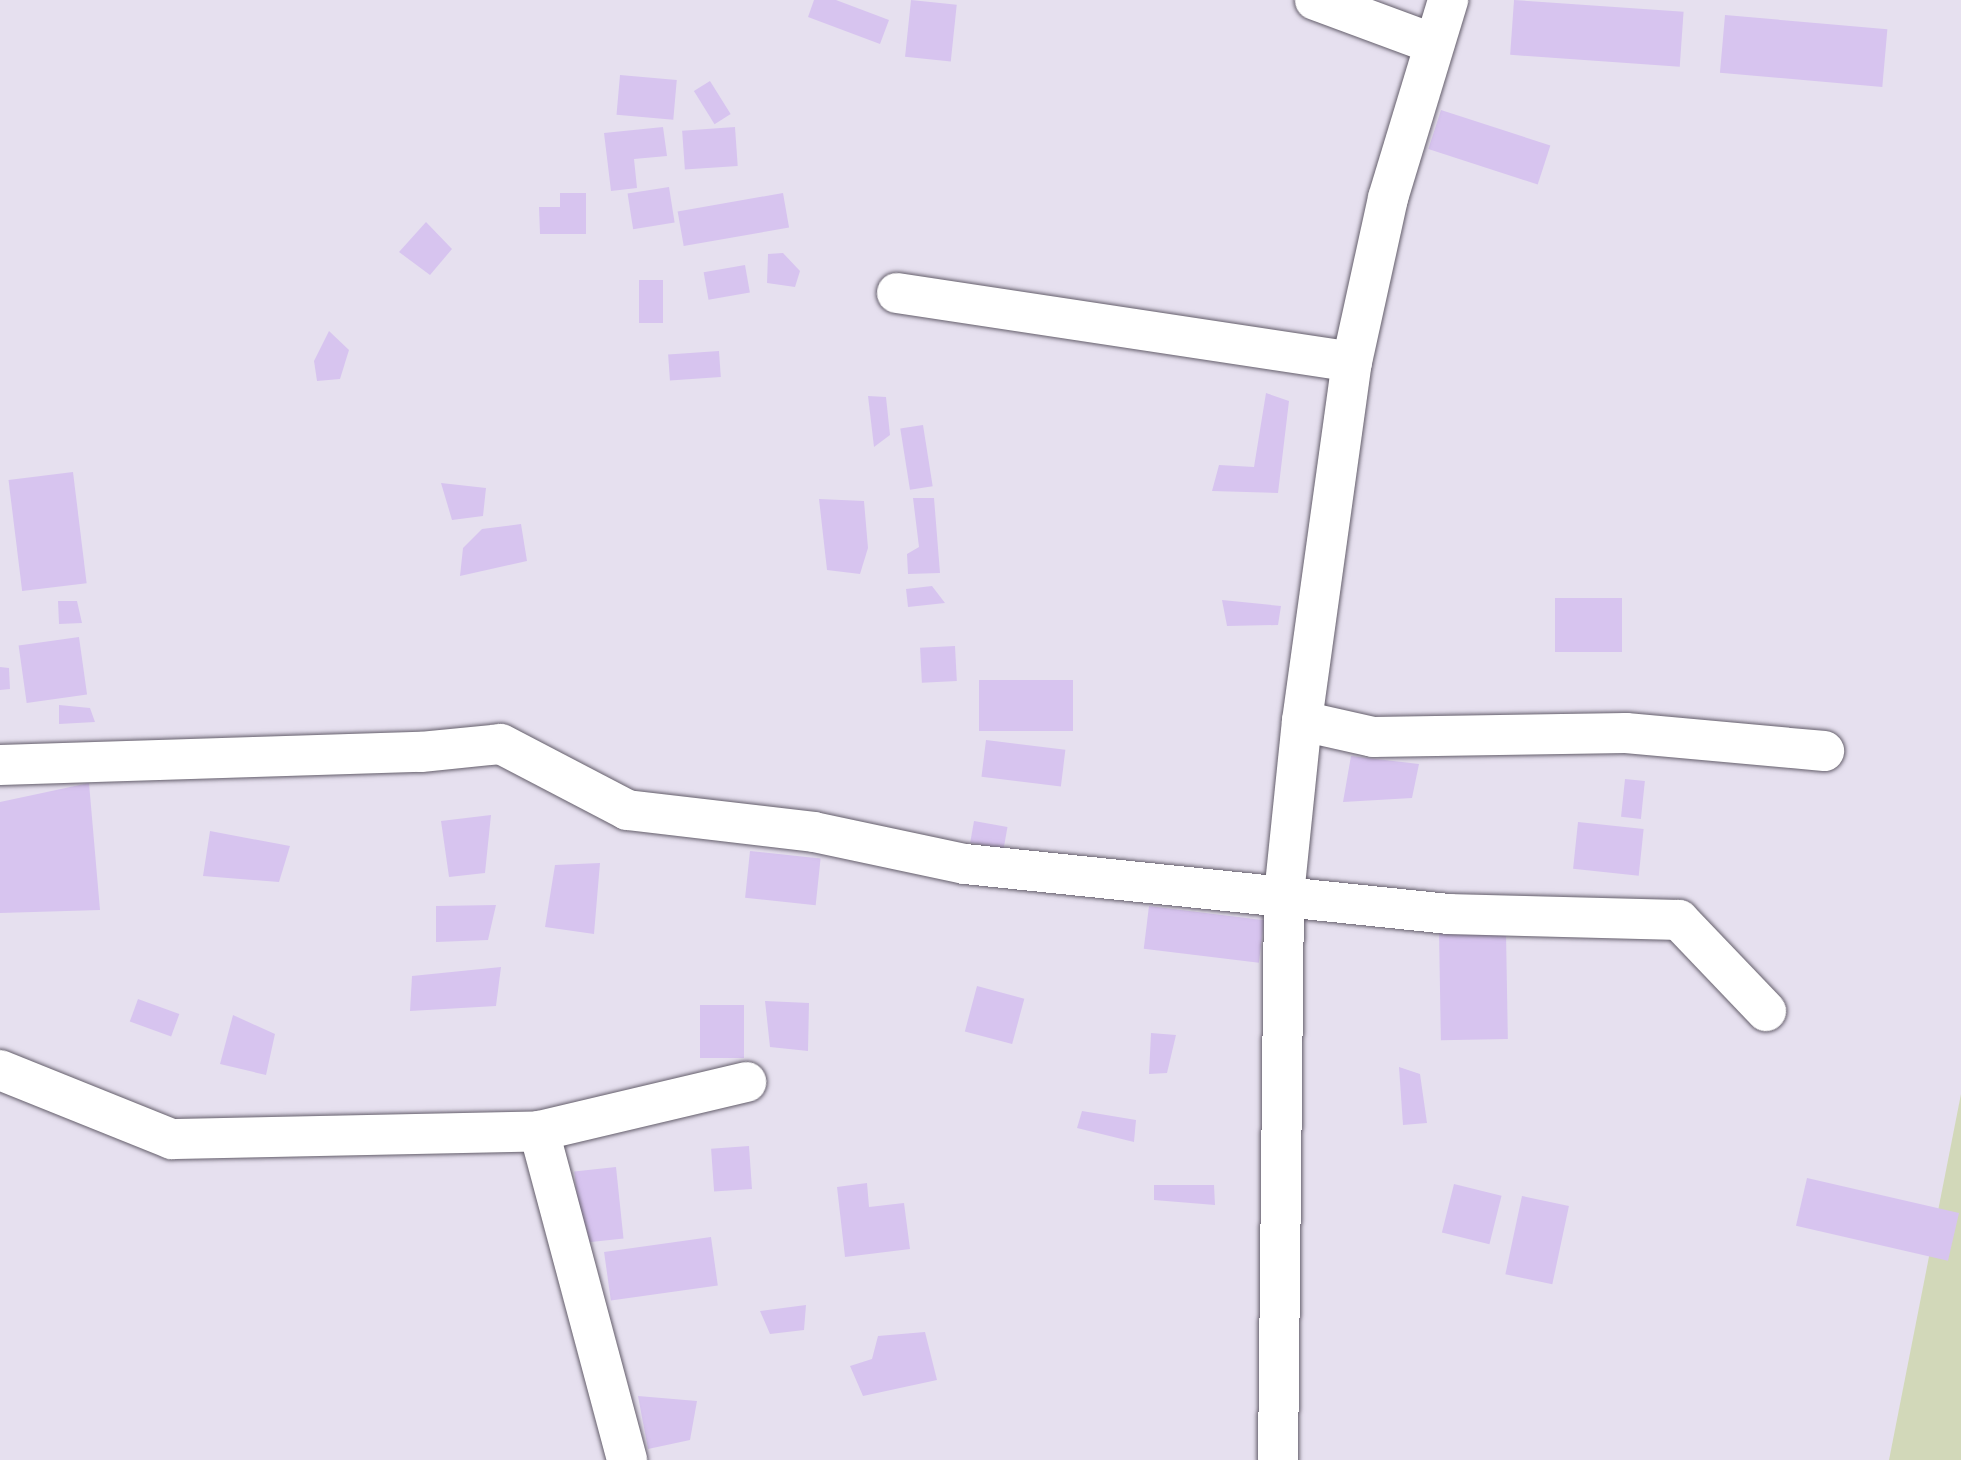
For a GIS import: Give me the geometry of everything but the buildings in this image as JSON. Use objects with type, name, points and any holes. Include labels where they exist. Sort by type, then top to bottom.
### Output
[{"type":"street","points":[[1315,0],[1434,44]]},
{"type":"street","points":[[1278,1460],[1284,895],[1302,722],[1352,362],[1388,198],[1448,0]]},
{"type":"street","points":[[897,294],[1352,362]]},
{"type":"street","points":[[1302,722],[1372,738],[1626,733],[1824,751]]},
{"type":"street","points":[[0,765],[421,752],[501,744],[627,810],[814,832],[964,864],[1448,914],[1680,920],[1766,1011]]},
{"type":"street","points":[[0,1070],[172,1140],[539,1131],[746,1082]]},
{"type":"street","points":[[539,1131],[628,1460]]},
{"type":"green space","points":[[1961,1094],[1961,1460],[1889,1460]]}]
